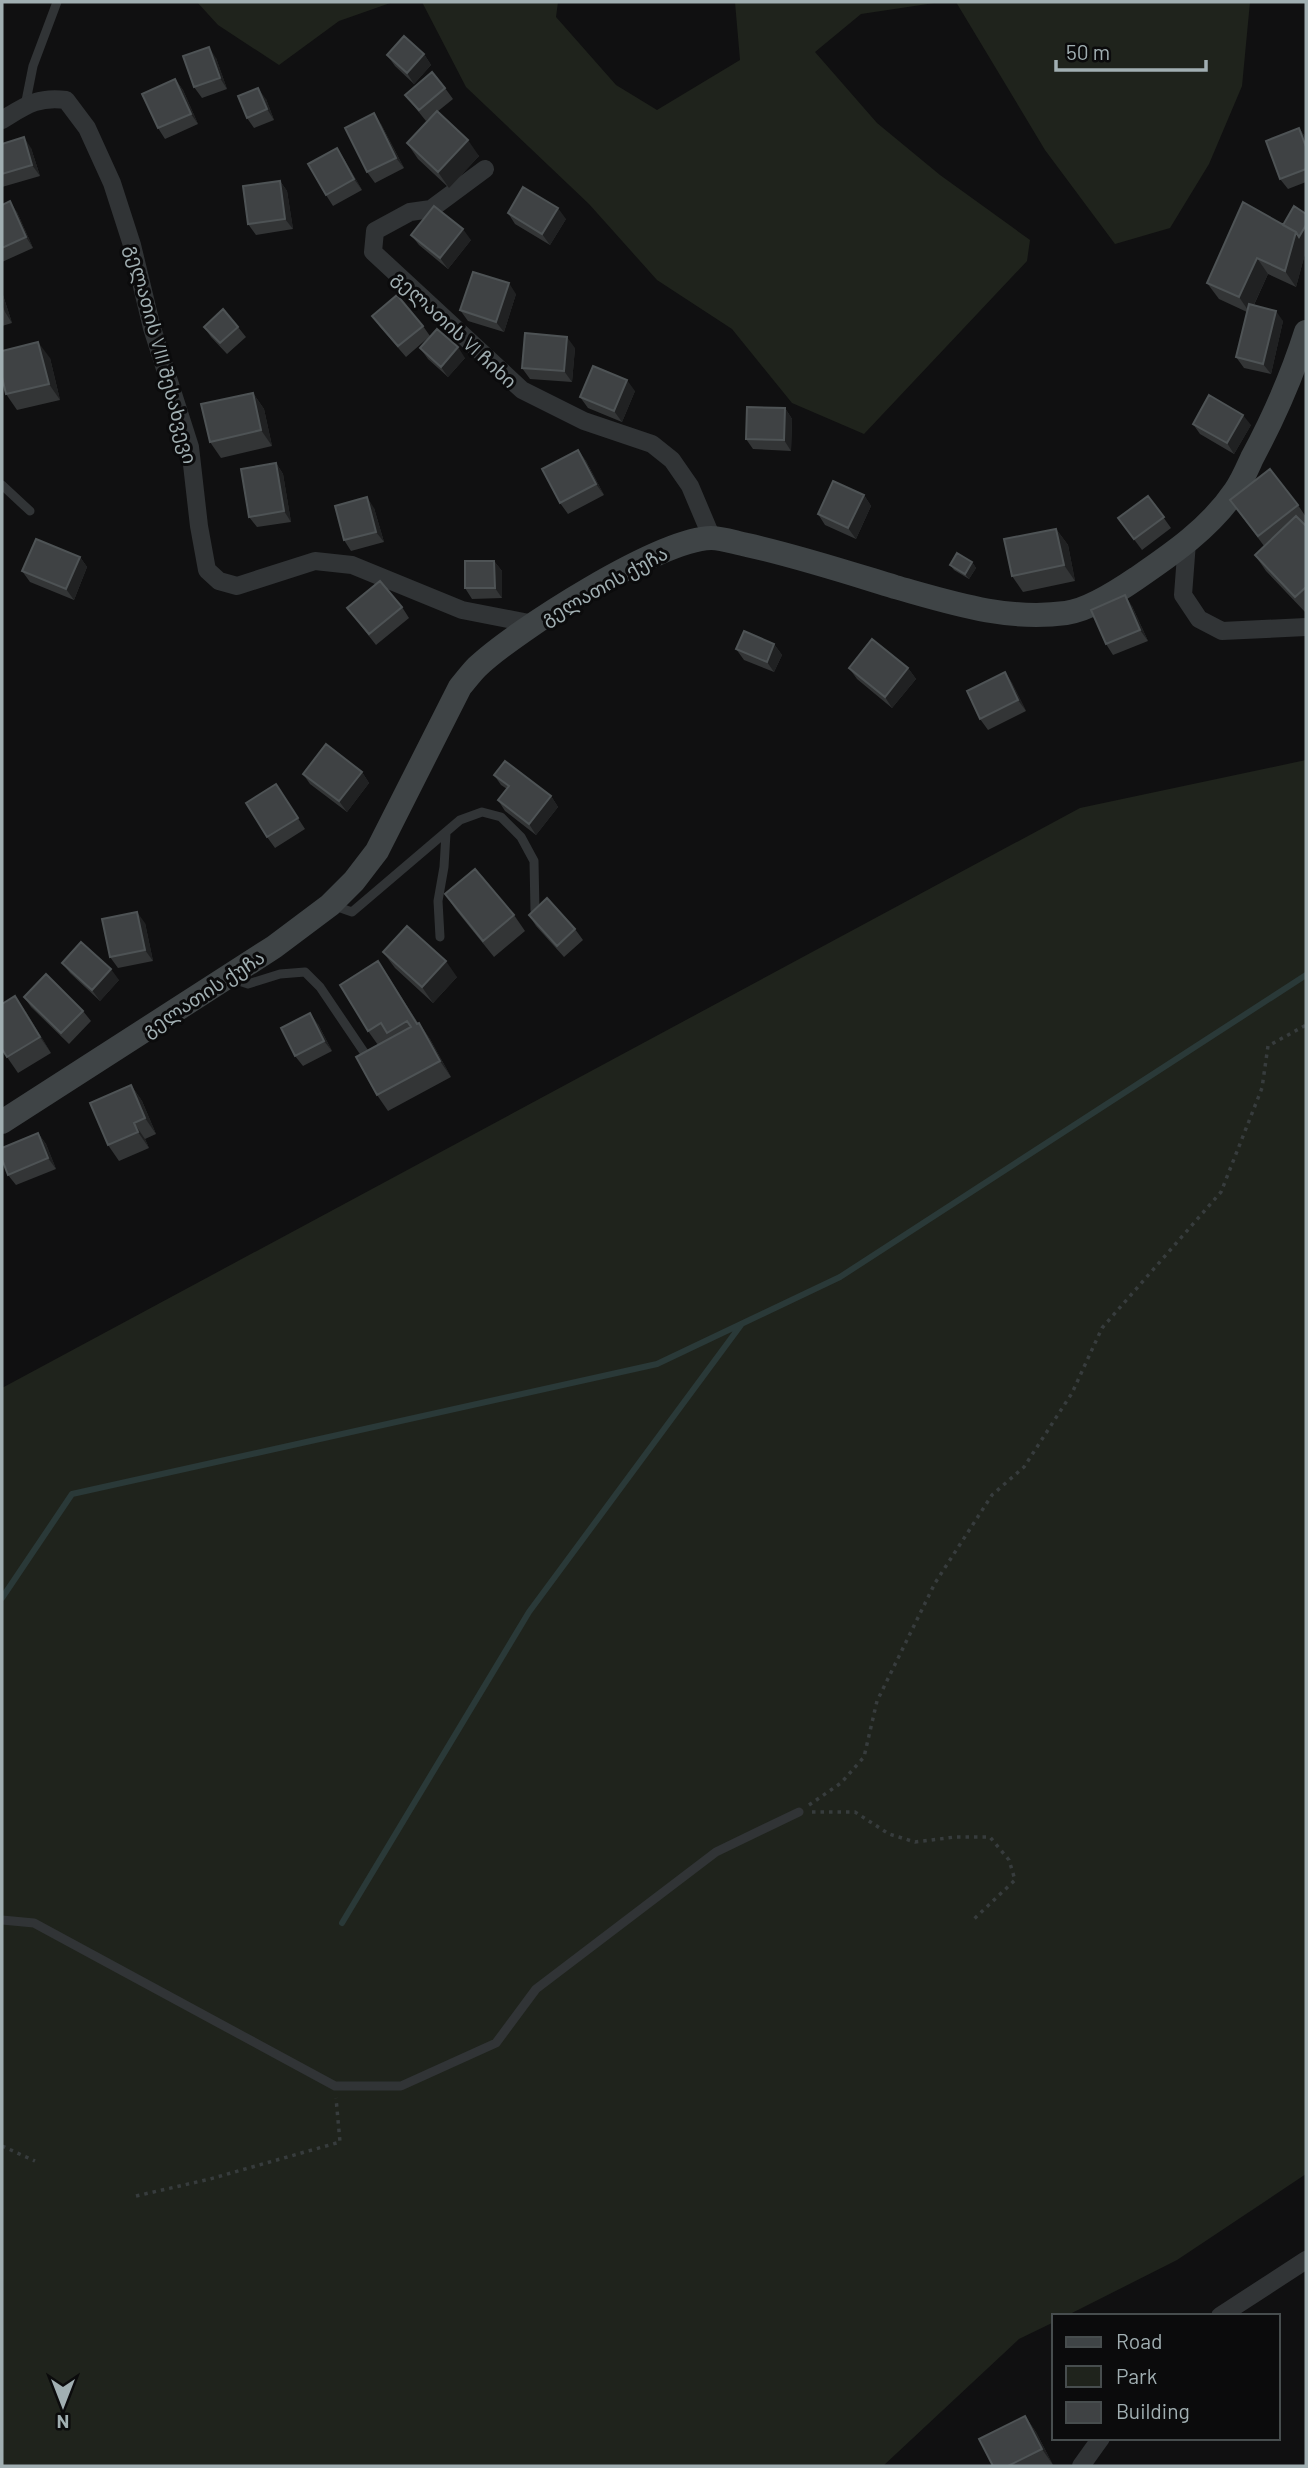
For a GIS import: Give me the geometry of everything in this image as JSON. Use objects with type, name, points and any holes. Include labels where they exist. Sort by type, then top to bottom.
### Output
[{"type":"main road","name":"გელათის ქუჩა","points":[[2,1122],[274,947],[330,905],[354,881],[377,851],[460,687],[477,667],[534,624],[654,553],[680,543],[712,538],[772,551],[967,608],[1019,616],[1069,613],[1113,594],[1187,542],[1235,491],[1300,369],[1306,332]]},
{"type":"street","name":"გელათის VIII შესახვევი","points":[[25,106],[49,98],[66,100],[87,128],[112,183],[132,245],[152,328],[190,447],[207,570],[219,581],[237,586],[315,561],[352,565],[462,610],[534,624]]},
{"type":"street","points":[[2,120],[25,106]]},
{"type":"street","name":"გელათის VI ჩიხი","points":[[485,169],[432,209],[410,212],[375,231],[373,252],[522,390],[584,421],[652,444],[671,460],[690,486],[712,538]]},
{"type":"street","points":[[1187,542],[1183,595],[1199,619],[1222,631],[1306,627]]},
{"type":"street","points":[[1223,2314],[1306,2260]]},
{"type":"street","points":[[1082,2466],[1100,2440]]},
{"type":"lane","points":[[25,106],[33,66],[57,2]]},
{"type":"lane","points":[[2,485],[30,511]]},
{"type":"lane","points":[[330,905],[352,912],[460,820],[482,812],[501,817],[521,837],[534,861],[536,911]]},
{"type":"lane","points":[[440,937],[438,901],[446,833]]},
{"type":"lane","points":[[228,977],[248,984],[280,974],[305,972],[320,987],[370,1061]]},
{"type":"lane","points":[[2,1920],[34,1923],[335,2086],[401,2086],[496,2043],[536,1989],[716,1852],[799,1812]]},
{"type":"path","points":[[799,1812],[841,1783],[864,1757],[877,1701],[935,1583],[992,1495],[1024,1467],[1072,1393],[1102,1328],[1221,1192],[1262,1088],[1268,1046],[1306,1025]]},
{"type":"path","points":[[799,1812],[855,1812],[889,1833],[915,1842],[955,1837],[990,1838],[1009,1860],[1015,1880],[974,1919]]},
{"type":"path","points":[[136,2196],[210,2179],[340,2143],[335,2086]]},
{"type":"path","points":[[2,2146],[35,2161]]},
{"type":"green space","points":[[197,2],[393,2],[339,21],[279,65],[218,25]]},
{"type":"green space","points":[[422,2],[558,2],[556,17],[616,85],[657,110],[740,60],[735,2],[941,2],[861,14],[815,52],[877,123],[940,175],[1030,240],[1027,261],[864,434],[792,403],[732,329],[657,280],[589,204],[466,87]]},
{"type":"green space","points":[[956,2],[1250,2],[1242,86],[1209,164],[1170,228],[1115,244],[1045,150]]},
{"type":"green space","points":[[1306,760],[1306,2174],[1177,2260],[1070,2314],[1052,2314],[1052,2323],[1019,2339],[883,2466],[2,2466],[2,1388],[1080,808]]},
{"type":"building","points":[[404,36],[424,54],[407,73],[387,55]]},
{"type":"building","points":[[209,47],[220,78],[194,87],[183,56]]},
{"type":"building","points":[[432,72],[445,88],[419,110],[405,95]]},
{"type":"building","points":[[175,79],[191,114],[158,128],[142,94]]},
{"type":"building","points":[[258,88],[267,109],[247,118],[238,96]]},
{"type":"building","points":[[437,111],[468,140],[438,172],[407,143]]},
{"type":"building","points":[[374,113],[396,158],[367,172],[345,128]]},
{"type":"building","points":[[1299,128],[1306,147],[1306,169],[1280,179],[1266,141]]},
{"type":"building","points":[[24,137],[32,165],[2,174],[2,144]]},
{"type":"building","points":[[337,148],[354,179],[326,195],[308,164]]},
{"type":"building","points":[[280,181],[285,219],[248,224],[243,186]]},
{"type":"building","points":[[523,187],[558,208],[542,234],[508,213]]},
{"type":"building","points":[[10,201],[26,237],[2,248],[2,205]]},
{"type":"building","points":[[1243,202],[1296,232],[1285,271],[1257,258],[1239,297],[1207,283]]},
{"type":"building","points":[[434,206],[463,229],[440,258],[411,235]]},
{"type":"building","points":[[1294,206],[1306,214],[1306,225],[1299,237],[1296,232],[1283,225]]},
{"type":"building","points":[[473,272],[509,283],[496,322],[460,310]]},
{"type":"building","points":[[397,295],[423,326],[398,346],[372,316]]},
{"type":"building","points":[[1249,304],[1276,311],[1263,364],[1236,357]]},
{"type":"building","points":[[223,309],[238,327],[220,343],[204,327]]},
{"type":"building","points":[[437,329],[458,347],[441,367],[420,348]]},
{"type":"building","points":[[525,333],[567,337],[564,371],[522,368]]},
{"type":"building","points":[[38,342],[49,384],[6,394],[2,377],[2,351]]},
{"type":"building","points":[[593,366],[627,380],[614,411],[580,397]]},
{"type":"building","points":[[253,393],[261,430],[210,442],[201,404]]},
{"type":"building","points":[[1209,395],[1243,415],[1227,443],[1193,424]]},
{"type":"building","points":[[747,407],[785,408],[784,440],[746,439]]},
{"type":"building","points":[[578,450],[596,484],[560,503],[542,469]]},
{"type":"building","points":[[276,463],[284,511],[249,517],[241,469]]},
{"type":"building","points":[[1270,469],[1298,505],[1258,536],[1230,500]]},
{"type":"building","points":[[833,481],[864,495],[848,528],[818,514]]},
{"type":"building","points":[[1148,496],[1164,517],[1134,539],[1118,518]]},
{"type":"building","points":[[367,497],[376,532],[344,540],[335,506]]},
{"type":"building","points":[[1296,516],[1306,526],[1306,587],[1295,597],[1255,555]]},
{"type":"building","points":[[1056,529],[1064,565],[1012,576],[1004,539]]},
{"type":"building","points":[[36,539],[80,557],[66,589],[22,571]]},
{"type":"building","points":[[957,553],[972,562],[965,574],[950,565]]},
{"type":"building","points":[[465,561],[494,561],[495,588],[465,588]]},
{"type":"building","points":[[380,581],[402,607],[369,634],[347,608]]},
{"type":"building","points":[[1125,595],[1140,630],[1106,644],[1091,610]]},
{"type":"building","points":[[744,631],[774,644],[767,662],[736,649]]},
{"type":"building","points":[[872,639],[908,668],[885,697],[849,668]]},
{"type":"building","points":[[1005,672],[1018,700],[980,719],[967,691]]},
{"type":"building","points":[[326,744],[362,772],[339,801],[303,774]]},
{"type":"building","points":[[505,761],[551,796],[529,824],[498,800],[509,786],[494,775]]},
{"type":"building","points":[[276,784],[298,818],[267,837],[246,803]]},
{"type":"building","points":[[475,869],[514,915],[483,941],[445,894]]},
{"type":"building","points":[[547,898],[575,929],[557,946],[529,915]]},
{"type":"building","points":[[137,912],[145,950],[110,957],[102,919]]},
{"type":"building","points":[[407,926],[446,961],[422,987],[383,952]]},
{"type":"building","points":[[81,942],[111,969],[92,990],[62,963]]},
{"type":"building","points":[[378,961],[417,1024],[419,1023],[440,1061],[377,1095],[356,1057],[411,1027],[407,1021],[387,1033],[381,1023],[368,1031],[340,985]]},
{"type":"building","points":[[46,974],[83,1011],[61,1033],[24,997]]},
{"type":"building","points":[[15,996],[40,1037],[7,1057],[2,1049],[2,1004]]},
{"type":"building","points":[[310,1013],[324,1041],[295,1056],[281,1028]]},
{"type":"building","points":[[131,1085],[145,1118],[134,1123],[138,1132],[108,1145],[90,1103]]},
{"type":"building","points":[[38,1133],[48,1158],[8,1175],[2,1159],[2,1148]]},
{"type":"building","points":[[1025,2416],[1042,2449],[1008,2466],[993,2466],[979,2439]]},
{"type":"waterway","points":[[2,1598],[72,1494],[657,1364],[840,1277],[1306,975]]},
{"type":"waterway","points":[[342,1923],[529,1612],[741,1325]]}]
